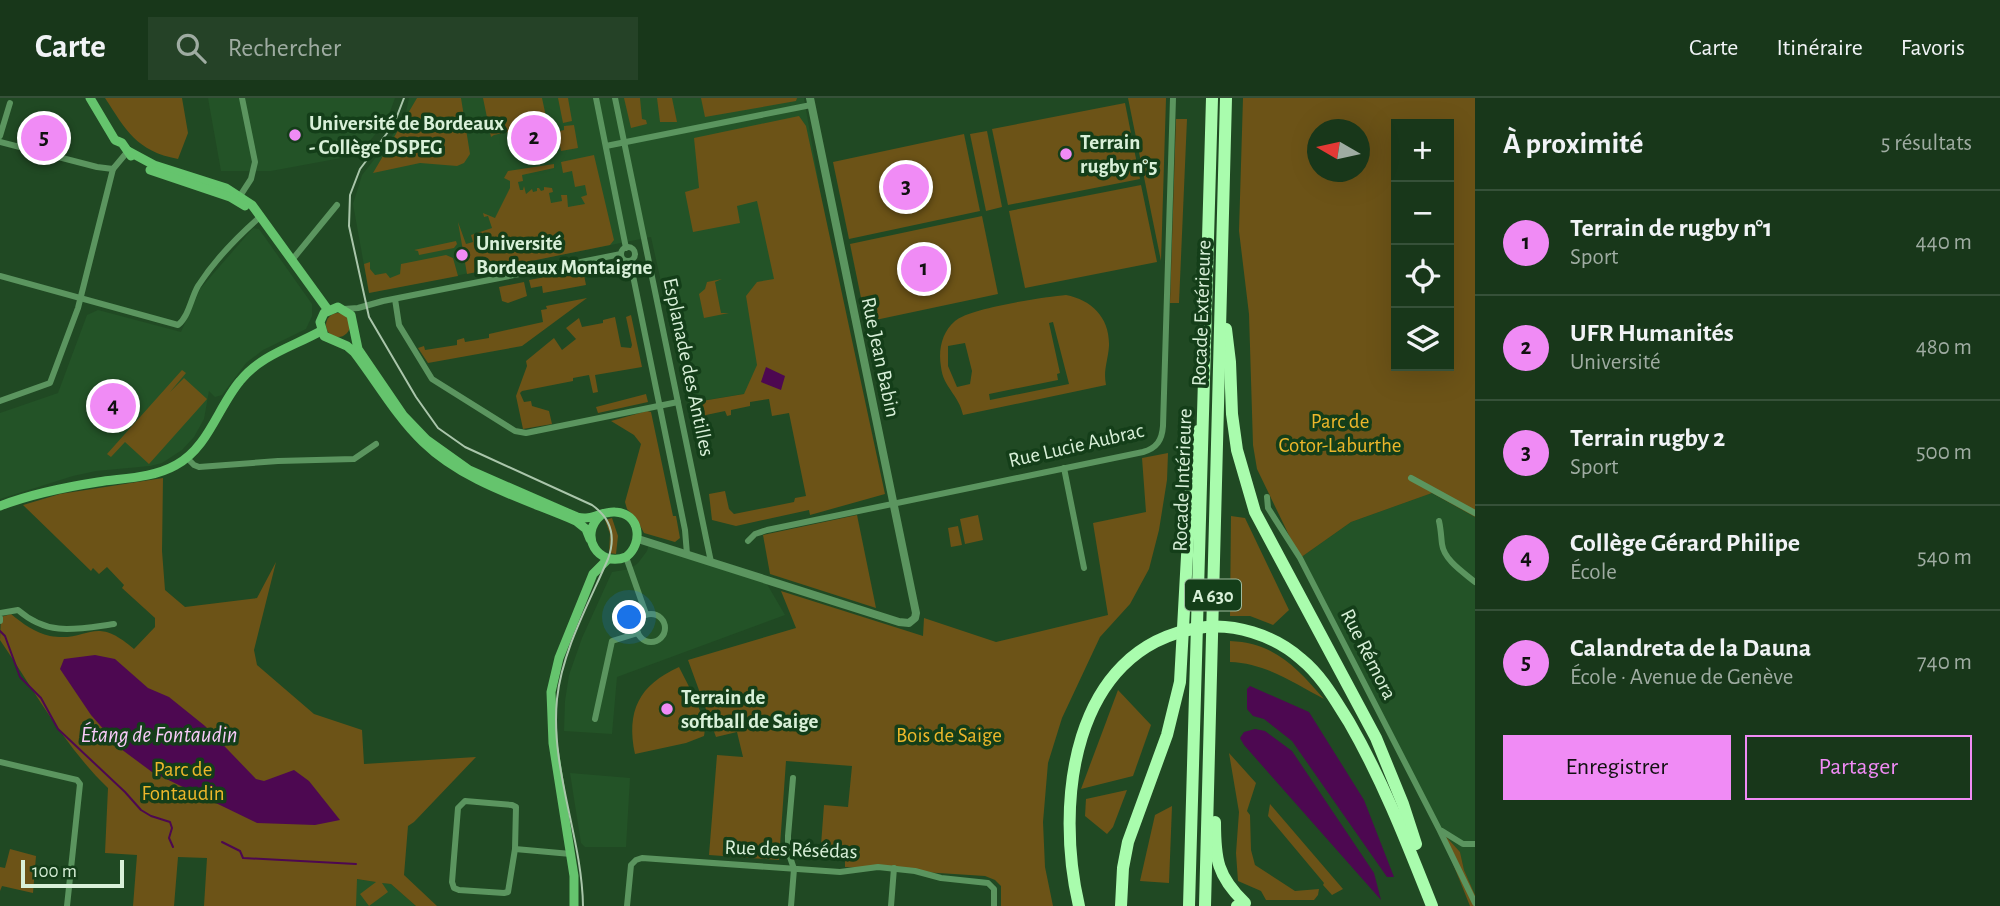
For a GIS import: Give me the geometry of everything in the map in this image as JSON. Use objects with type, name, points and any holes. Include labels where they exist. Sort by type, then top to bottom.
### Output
[{"type":"highway","name":"Rocade Intérieure","points":[[1189,906],[1212,98]]},
{"type":"highway","name":"Rocade Extérieure","points":[[1205,906],[1226,98]]},
{"type":"highway","points":[[1221,284],[1237,450],[1255,512],[1376,738],[1403,804],[1439,906]]},
{"type":"highway","points":[[1121,906],[1123,868],[1128,842],[1167,735],[1180,682],[1193,449],[1204,414]]},
{"type":"highway","points":[[1079,906],[1072,871],[1070,814],[1073,774],[1081,741],[1099,695],[1117,670],[1136,653],[1164,637],[1201,627],[1238,629],[1264,636],[1291,650],[1325,685],[1355,733],[1379,779],[1432,906]]},
{"type":"highway","points":[[1210,678],[1216,761],[1215,849],[1219,870],[1229,888],[1245,903],[1237,906]]},
{"type":"main road","points":[[92,98],[116,140],[125,147],[155,165],[226,188],[252,205],[328,310]]},
{"type":"main road","points":[[125,147],[134,161],[143,166],[230,197],[261,216]]},
{"type":"main road","points":[[579,906],[578,884],[553,743],[551,692],[559,658],[593,575],[595,557],[586,529],[576,521],[467,473],[437,454],[411,429],[354,352],[328,340],[321,331],[321,318],[333,308],[344,309],[351,315],[358,349],[404,415],[439,451],[469,470],[577,517],[586,519],[612,512],[625,514],[636,524],[638,539],[634,549],[626,557],[608,559],[591,543],[592,526],[601,515]]},
{"type":"main road","points":[[337,342],[348,339],[354,329]]},
{"type":"main road","points":[[0,506],[77,485],[152,474],[177,465],[187,458],[201,441],[239,382],[250,370],[279,350],[321,331]]},
{"type":"main road","points":[[0,512],[17,502]]},
{"type":"main road","points":[[593,575],[608,559]]},
{"type":"main road","points":[[573,867],[573,906]]},
{"type":"street","points":[[240,196],[251,180],[255,162],[242,98]]},
{"type":"street","points":[[596,98],[625,261],[634,257],[634,251]]},
{"type":"street","name":"Esplanade des Antilles","points":[[615,98],[711,562]]},
{"type":"street","name":"Rue Lucie Aubrac","points":[[748,541],[755,534],[767,530],[1146,451],[1156,445],[1162,435],[1174,98]]},
{"type":"street","points":[[606,146],[811,101]]},
{"type":"street","name":"Rue Jean Babin","points":[[711,562],[900,622],[912,621],[916,613],[811,101]]},
{"type":"street","points":[[0,136],[10,103]]},
{"type":"street","points":[[0,142],[113,169]]},
{"type":"street","points":[[0,401],[50,383],[80,298],[113,169],[125,147]]},
{"type":"street","points":[[292,260],[337,205]]},
{"type":"street","points":[[0,276],[178,325],[183,321],[198,287],[217,262],[261,216]]},
{"type":"street","points":[[344,309],[647,248]]},
{"type":"street","name":"Esplanade des Antilles","points":[[630,261],[685,530],[687,555]]},
{"type":"street","points":[[395,299],[399,326],[432,379],[515,431],[526,433],[678,402]]},
{"type":"street","points":[[187,458],[199,467],[354,459],[376,444]]},
{"type":"street","points":[[1064,468],[1084,568]]},
{"type":"street","points":[[1411,478],[1475,513]]},
{"type":"street","name":"Rue Rémora","points":[[1268,497],[1268,508],[1300,558],[1475,904]]},
{"type":"street","points":[[1439,521],[1443,533],[1442,545],[1448,559],[1475,582]]},
{"type":"street","points":[[638,539],[711,562]]},
{"type":"street","points":[[626,557],[646,614]]},
{"type":"street","points":[[0,617],[18,610],[28,619],[59,630],[114,624]]},
{"type":"street","points":[[646,614],[659,615],[665,623],[665,632],[659,640],[651,642],[638,633],[639,620],[646,614]]},
{"type":"street","points":[[595,719],[612,641],[638,633]]},
{"type":"street","points":[[0,762],[76,779],[80,784],[67,906]]},
{"type":"street","points":[[791,906],[793,869],[788,851],[793,778]]},
{"type":"street","points":[[465,801],[514,806],[517,811],[515,849],[509,892],[454,888],[452,882],[460,804],[465,801]]},
{"type":"street","points":[[1439,829],[1463,844],[1475,844]]},
{"type":"street","points":[[515,849],[571,854]]},
{"type":"street","name":"Rue des Résédas","points":[[627,906],[631,865],[642,858],[848,873],[878,867],[894,868],[991,885],[994,889],[994,906]]},
{"type":"street","points":[[891,906],[894,868]]},
{"type":"shaded area","name":"Université de Bordeaux - Collège DSPEG","points":[[208,98],[395,98],[387,120],[363,149],[352,156],[271,171],[221,171]]},
{"type":"shaded area","name":"Université Bordeaux Montaigne","points":[[409,98],[804,98],[852,376],[688,403],[651,237],[369,293],[353,204],[362,175],[391,138],[406,112]]},
{"type":"shaded area","points":[[253,228],[259,229],[312,304],[312,316],[306,329],[263,350],[246,363],[222,395],[215,397],[209,391],[204,419],[194,437],[182,450],[162,463],[73,476],[0,499],[0,413],[58,393],[87,315],[98,310],[181,332],[200,289]]},
{"type":"shaded area","points":[[1432,493],[1475,517],[1475,895],[1464,870],[1460,852],[1439,829],[1300,558],[1351,522]]},
{"type":"shaded area","points":[[649,544],[764,579],[785,615],[617,677],[612,734],[564,731],[569,675],[582,638],[612,572],[630,569],[638,563]]},
{"type":"shaded area","points":[[570,773],[630,778],[626,847],[585,847],[581,843]]},
{"type":"shaded area","points":[[356,879],[391,884],[416,906],[356,906]]},
{"type":"green space","points":[[105,98],[182,98],[188,133],[178,159],[142,145],[126,129]]},
{"type":"green space","points":[[417,98],[461,98],[470,154],[464,163],[457,166],[420,163],[373,173]]},
{"type":"green space","points":[[483,98],[542,98],[548,126],[540,125],[491,137]]},
{"type":"green space","points":[[558,98],[568,98],[572,121],[563,123]]},
{"type":"green space","points":[[624,98],[640,98],[642,119],[646,120],[647,124],[631,128]]},
{"type":"green space","points":[[657,98],[672,98],[677,122],[660,122]]},
{"type":"green space","points":[[701,98],[797,98],[796,101],[705,117]]},
{"type":"green space","points":[[1128,98],[1166,98],[1161,261]]},
{"type":"green space","name":"Parc de Cotor-Laburthe","points":[[1243,98],[1475,98],[1475,517],[1432,493],[1351,522],[1300,558],[1257,469],[1253,445],[1249,314],[1239,231]]},
{"type":"green space","name":"Terrain rugby n°5","points":[[1125,103],[1140,179],[1008,205],[992,129]]},
{"type":"green space","points":[[799,116],[806,126],[885,494],[810,515],[809,510],[736,526],[712,520],[709,494],[725,491],[729,509],[734,514],[794,502],[795,498],[806,496],[789,413],[772,416],[769,399],[750,402],[750,406],[731,410],[731,415],[727,416],[725,411],[706,415],[707,420],[694,423],[690,403],[744,394],[757,365],[746,296],[757,282],[774,279],[757,201],[737,206],[740,223],[693,232],[685,192],[699,188],[694,138]]},
{"type":"green space","points":[[1176,119],[1187,119],[1179,303],[1170,303]]},
{"type":"green space","points":[[574,125],[578,148],[561,151],[558,134],[555,132],[564,130],[564,126]]},
{"type":"green space","points":[[987,131],[1002,207],[986,211],[970,134]]},
{"type":"green space","points":[[964,134],[980,211],[849,239],[833,162]]},
{"type":"green space","points":[[594,155],[614,240],[610,245],[467,274],[458,222],[466,244],[473,242],[471,235],[492,228],[488,216],[484,217],[483,213],[495,218],[510,188],[510,181],[504,178],[508,171],[554,164],[554,168],[522,175],[523,181],[518,182],[520,190],[523,190],[524,186],[526,194],[532,189],[533,192],[537,191],[537,188],[541,191],[544,187],[552,188],[553,192],[549,193],[551,203],[562,201],[561,195],[567,195],[568,207],[585,204],[581,197],[587,195],[585,185],[575,187],[572,171],[563,173],[561,162]]},
{"type":"green space","points":[[1141,185],[1157,262],[1025,288],[1009,211]]},
{"type":"green space","points":[[982,216],[998,294],[866,322],[850,244]]},
{"type":"green space","points":[[456,241],[454,248],[419,255],[418,251],[414,250]]},
{"type":"green space","points":[[446,255],[453,258],[458,276],[369,293],[364,264],[370,262],[370,269],[375,275],[386,273],[390,278],[400,274],[401,264]]},
{"type":"green space","points":[[583,270],[586,285],[543,293],[542,286],[531,288],[529,280]]},
{"type":"green space","points":[[722,279],[715,282],[721,313],[729,313],[704,318],[699,294],[705,289],[707,282]]},
{"type":"green space","points":[[524,282],[527,296],[508,303],[502,301],[499,287]]},
{"type":"green space","points":[[1066,295],[1084,301],[1103,319],[1109,336],[1106,385],[963,415],[941,367],[942,342],[951,325],[963,316],[976,312]],"holes":[[[1053,322],[1069,384],[990,400],[989,394],[1058,380],[1057,374],[1060,373],[1049,323]],[[965,343],[972,371],[970,384],[957,387],[948,366],[948,346]]]},
{"type":"green space","points":[[587,298],[522,346],[428,363],[418,348],[424,346],[425,350],[457,345],[457,340],[464,338],[465,342],[489,338],[489,334],[543,322],[541,310],[547,309],[546,306]]},
{"type":"green space","points":[[338,313],[347,316],[350,325],[347,334],[338,337],[329,334],[326,325],[329,316]]},
{"type":"green space","points":[[631,315],[642,367],[595,375],[598,392],[593,393],[589,375],[573,378],[573,381],[522,391],[520,393],[524,402],[531,401],[532,406],[549,411],[552,424],[523,429],[516,396],[527,366],[526,361],[554,338],[562,350],[576,339],[566,328],[579,318],[582,327],[603,323],[603,320],[615,317],[621,347],[631,348],[626,317]]},
{"type":"green space","points":[[182,370],[186,373],[170,392],[184,378],[207,399],[149,464],[125,442],[111,457],[107,454]]},
{"type":"green space","points":[[646,394],[648,402],[598,413],[596,407]]},
{"type":"green space","points":[[651,412],[673,516],[676,516],[680,538],[675,542],[644,533],[625,502],[641,444],[634,435],[611,421]]},
{"type":"green space","name":"Bois de Saige","points":[[1168,453],[1167,480],[1159,530],[1149,569],[1130,604],[1100,637],[1062,718],[1048,763],[1043,822],[1045,867],[1053,906],[1001,906],[1001,886],[985,876],[845,867],[845,847],[821,845],[824,805],[848,807],[852,766],[786,761],[779,860],[709,855],[717,755],[743,757],[737,732],[741,731],[716,737],[688,660],[796,628],[781,591],[923,636],[924,618],[996,642],[1108,615],[1093,523],[1146,512],[1142,458]]},
{"type":"green space","name":"Parc de Fontaudin","points":[[163,478],[162,551],[165,590],[185,607],[257,598],[276,562],[254,650],[257,665],[314,714],[362,730],[364,764],[476,757],[408,826],[404,875],[437,906],[416,906],[391,884],[382,883],[388,892],[369,906],[360,894],[376,882],[357,879],[356,906],[204,906],[207,858],[178,857],[174,906],[133,906],[137,855],[105,853],[108,788],[64,736],[0,640],[1,617],[11,614],[34,630],[50,636],[74,636],[100,631],[109,633],[134,649],[155,627],[155,618],[122,588],[124,585],[107,567],[99,574],[93,568],[91,571],[23,505],[60,494]]},
{"type":"green space","points":[[857,515],[876,608],[770,574],[763,535]]},
{"type":"green space","points":[[978,515],[983,540],[965,544],[960,519]]},
{"type":"green space","points":[[1231,516],[1245,518],[1289,610],[1273,625],[1250,616],[1230,616]]},
{"type":"green space","points":[[612,518],[618,536],[616,554],[609,553],[610,534],[605,520]]},
{"type":"green space","points":[[958,526],[962,545],[951,547],[948,528]]},
{"type":"green space","points":[[1230,641],[1260,646],[1272,652],[1294,667],[1324,699],[1267,670],[1230,662]]},
{"type":"green space","name":"Terrain de softball de Saige","points":[[679,667],[700,711],[704,736],[686,743],[635,754],[632,725],[639,701],[654,682]]},
{"type":"green space","points":[[1118,690],[1151,725],[1133,776],[1081,789]]},
{"type":"green space","points":[[1229,753],[1256,783],[1247,811],[1250,815],[1251,850],[1255,865],[1295,891],[1319,889],[1314,900],[1266,900],[1261,891],[1238,881],[1236,853],[1239,812]]},
{"type":"green space","points":[[1127,790],[1113,827],[1107,834],[1085,816],[1086,799]]},
{"type":"green space","points":[[1270,804],[1343,889],[1332,895],[1323,885],[1268,816]]},
{"type":"green space","points":[[1172,806],[1169,883],[1140,881],[1155,815]]},
{"type":"green space","points":[[1439,829],[1460,852],[1464,870],[1475,895],[1475,906],[1470,906]]},
{"type":"green space","points":[[10,849],[36,856],[33,893],[2,886],[0,891],[0,867],[5,868]]},
{"type":"water","points":[[766,367],[785,376],[781,390],[761,382]]},
{"type":"water","name":"Étang de Fontaudin","points":[[95,655],[115,659],[148,688],[169,697],[205,726],[256,779],[264,781],[294,770],[309,781],[340,820],[315,825],[257,823],[152,772],[121,749],[91,715],[60,669],[64,659]]},
{"type":"water","points":[[1250,686],[1309,712],[1364,800],[1394,877],[1387,877],[1292,741],[1264,719],[1253,716],[1247,709],[1247,689]]},
{"type":"water","points":[[1255,729],[1265,731],[1292,751],[1374,873],[1381,900],[1244,745],[1240,738],[1244,732]]},
{"type":"waterway","points":[[0,631],[5,636],[20,677],[41,698],[58,729],[141,810],[170,822],[172,828],[169,838],[173,847]]},
{"type":"waterway","points":[[222,842],[240,851],[243,858],[356,864]]},
{"type":"tram line","points":[[404,98],[394,124],[360,169],[350,195],[349,226],[369,317],[416,397],[438,428],[465,447],[592,505],[608,522],[612,536],[608,559],[570,645],[557,699],[558,751],[578,854],[583,906]]},
{"type":"place","name":"Université de Bordeaux - Collège DSPEG","points":[[295,135]]},
{"type":"place","name":"Calandreta de la Dauna","points":[[44,138]]},
{"type":"place","name":"UFR Humanités","points":[[534,138]]},
{"type":"place","name":"Terrain rugby n°5","points":[[1066,154]]},
{"type":"place","name":"Terrain rugby 2","points":[[906,187]]},
{"type":"place","name":"Université Bordeaux Montaigne","points":[[462,255]]},
{"type":"place","name":"Terrain de rugby n°1","points":[[924,269]]},
{"type":"place","name":"Collège Gérard Philipe","points":[[113,406]]},
{"type":"place","name":"Terrain de softball de Saige","points":[[667,709]]}]
